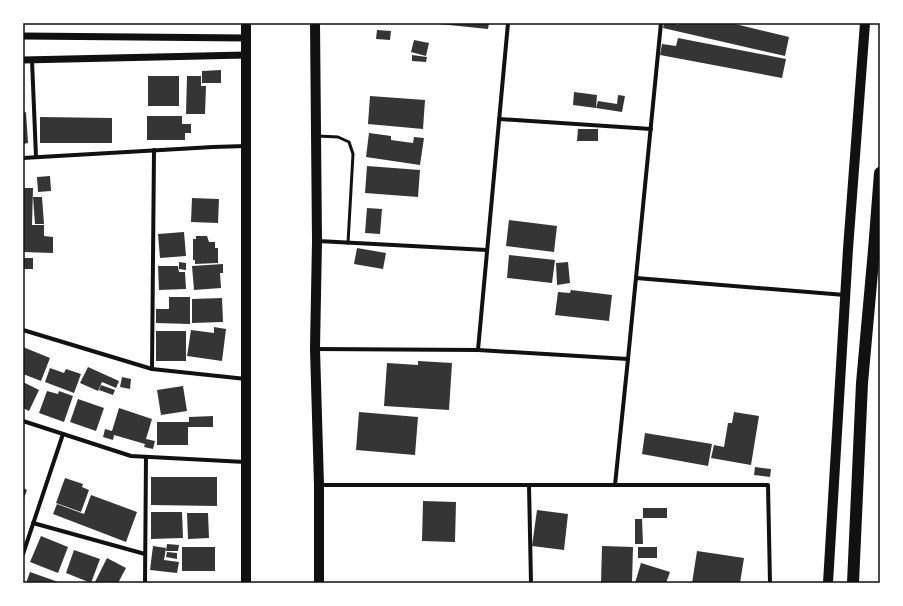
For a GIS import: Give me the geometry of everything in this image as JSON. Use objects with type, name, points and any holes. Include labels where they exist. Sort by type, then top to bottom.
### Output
[{"type":"highway","points":[[853,583],[862,383],[880,173]]},
{"type":"main road","points":[[246,23],[246,583]]},
{"type":"main road","points":[[316,23],[317,242],[315,349],[319,485],[319,583]]},
{"type":"main road","points":[[828,583],[865,23]]},
{"type":"street","points":[[478,350],[508,23]]},
{"type":"street","points":[[615,485],[661,23]]},
{"type":"street","points":[[23,36],[246,38]]},
{"type":"street","points":[[23,60],[246,55]]},
{"type":"street","points":[[32,60],[36,157]]},
{"type":"street","points":[[499,119],[651,129]]},
{"type":"street","points":[[23,158],[213,146],[246,146]]},
{"type":"street","points":[[152,369],[154,150]]},
{"type":"street","points":[[317,242],[487,250]]},
{"type":"street","points":[[636,278],[846,295]]},
{"type":"street","points":[[23,330],[152,369],[246,379]]},
{"type":"street","points":[[315,349],[478,350],[628,359]]},
{"type":"street","points":[[23,421],[130,456],[246,462]]},
{"type":"street","points":[[23,554],[63,434]]},
{"type":"street","points":[[145,583],[146,457]]},
{"type":"street","points":[[319,485],[768,485],[770,583]]},
{"type":"street","points":[[529,485],[531,583]]},
{"type":"street","points":[[33,523],[145,554]]},
{"type":"lane","points":[[316,136],[338,137],[349,142],[353,154],[348,243]]},
{"type":"building","points":[[439,23],[489,23],[488,29]]},
{"type":"building","points":[[664,23],[679,25],[679,23],[731,23],[789,37],[785,56],[663,28]]},
{"type":"building","points":[[377,30],[391,31],[390,40],[376,39]]},
{"type":"building","points":[[678,38],[786,59],[782,78],[660,55],[662,44],[676,46]]},
{"type":"building","points":[[414,40],[429,43],[426,56],[411,52]]},
{"type":"building","points":[[412,55],[427,57],[426,62],[412,61]]},
{"type":"building","points":[[221,70],[221,83],[202,83],[202,71]]},
{"type":"building","points":[[148,76],[179,76],[179,106],[148,106]]},
{"type":"building","points":[[187,76],[201,76],[201,86],[206,86],[205,114],[186,114]]},
{"type":"building","points":[[574,92],[597,95],[596,108],[573,105]]},
{"type":"building","points":[[618,95],[625,96],[622,112],[596,108],[598,101],[617,104]]},
{"type":"building","points":[[370,96],[425,100],[423,129],[368,124]]},
{"type":"building","points":[[26,112],[28,143],[23,144],[23,113]]},
{"type":"building","points":[[147,116],[182,116],[182,124],[191,124],[191,133],[185,133],[185,140],[147,140]]},
{"type":"building","points":[[40,117],[112,118],[112,143],[40,143]]},
{"type":"building","points":[[578,129],[598,129],[598,141],[577,141]]},
{"type":"building","points":[[369,133],[391,136],[391,140],[413,143],[414,137],[424,138],[420,165],[366,157]]},
{"type":"building","points":[[367,166],[420,170],[418,197],[365,193]]},
{"type":"building","points":[[50,176],[51,191],[38,192],[37,177]]},
{"type":"building","points":[[23,188],[33,188],[32,225],[44,225],[44,236],[53,237],[53,253],[23,252]]},
{"type":"building","points":[[33,197],[42,197],[44,224],[35,224]]},
{"type":"building","points":[[192,198],[219,199],[218,223],[191,222]]},
{"type":"building","points":[[367,208],[382,209],[380,234],[365,233]]},
{"type":"building","points":[[509,220],[557,226],[554,252],[506,246]]},
{"type":"building","points":[[184,232],[186,256],[160,258],[158,234]]},
{"type":"building","points":[[196,236],[207,236],[209,242],[215,242],[215,248],[218,248],[218,263],[195,264],[195,260],[193,260],[193,239],[196,239]]},
{"type":"building","points":[[357,248],[386,253],[383,269],[354,264]]},
{"type":"building","points":[[509,255],[555,260],[552,283],[507,278]]},
{"type":"building","points":[[23,258],[33,258],[33,269],[23,269]]},
{"type":"building","points":[[179,262],[186,263],[186,270],[179,269]]},
{"type":"building","points":[[568,262],[570,283],[557,285],[556,263]]},
{"type":"building","points":[[223,264],[223,273],[220,273],[221,288],[194,290],[192,266]]},
{"type":"building","points":[[158,266],[178,266],[179,272],[185,272],[186,289],[159,290]]},
{"type":"building","points":[[571,290],[612,295],[609,321],[555,315],[558,292],[570,293]]},
{"type":"building","points":[[169,297],[190,297],[190,324],[156,323],[156,309],[169,309]]},
{"type":"building","points":[[222,298],[223,322],[192,323],[192,299]]},
{"type":"building","points":[[214,327],[226,329],[222,361],[187,356],[191,330],[214,333]]},
{"type":"building","points":[[156,331],[186,331],[186,361],[156,361]]},
{"type":"building","points":[[23,347],[50,358],[41,381],[23,374]]},
{"type":"building","points":[[418,361],[452,363],[449,410],[384,406],[387,363],[418,365]]},
{"type":"building","points":[[88,367],[119,381],[116,388],[102,382],[98,391],[80,383]]},
{"type":"building","points":[[50,368],[64,373],[66,369],[81,374],[74,393],[45,382]]},
{"type":"building","points":[[122,377],[131,379],[130,389],[120,387]]},
{"type":"building","points":[[23,382],[39,390],[29,411],[23,408]]},
{"type":"building","points":[[101,385],[115,390],[113,395],[99,390]]},
{"type":"building","points":[[183,386],[187,411],[161,415],[157,390]]},
{"type":"building","points":[[47,391],[58,394],[59,391],[73,396],[64,422],[39,413]]},
{"type":"building","points":[[78,399],[104,408],[96,431],[70,422]]},
{"type":"building","points":[[119,408],[152,419],[146,439],[155,441],[153,449],[144,447],[145,444],[114,435],[113,440],[103,437],[105,429],[112,431]]},
{"type":"building","points":[[359,412],[418,417],[415,455],[356,450]]},
{"type":"building","points":[[734,412],[759,416],[751,465],[711,458],[714,445],[724,447],[728,423],[732,423]]},
{"type":"building","points":[[213,416],[213,427],[188,427],[188,445],[157,445],[157,422],[189,422],[189,417]]},
{"type":"building","points":[[645,433],[712,444],[708,466],[642,454]]},
{"type":"building","points":[[755,467],[771,469],[770,477],[754,475]]},
{"type":"building","points":[[151,477],[217,477],[217,506],[151,505]]},
{"type":"building","points":[[65,478],[83,484],[82,487],[89,490],[81,512],[56,503]]},
{"type":"building","points":[[23,488],[27,490],[23,501]]},
{"type":"building","points":[[91,495],[137,512],[126,542],[53,514],[57,504],[84,514]]},
{"type":"building","points":[[423,501],[456,502],[455,542],[422,541]]},
{"type":"building","points":[[643,508],[667,508],[667,518],[643,518]]},
{"type":"building","points":[[537,510],[568,514],[564,550],[532,546]]},
{"type":"building","points":[[151,512],[182,512],[183,538],[151,539]]},
{"type":"building","points":[[187,513],[208,513],[209,538],[188,539]]},
{"type":"building","points":[[635,519],[642,519],[643,544],[635,544]]},
{"type":"building","points":[[41,536],[68,547],[58,573],[30,562]]},
{"type":"building","points":[[167,544],[179,545],[178,551],[166,551]]},
{"type":"building","points":[[153,546],[166,548],[164,560],[179,562],[177,573],[150,570]]},
{"type":"building","points":[[602,546],[633,547],[632,583],[601,583]]},
{"type":"building","points":[[182,547],[215,547],[215,571],[182,571]]},
{"type":"building","points":[[638,547],[657,547],[657,558],[638,558]]},
{"type":"building","points":[[74,550],[100,559],[91,583],[66,573]]},
{"type":"building","points":[[697,551],[744,558],[740,583],[692,583]]},
{"type":"building","points":[[167,552],[177,553],[177,559],[166,557]]},
{"type":"building","points":[[107,558],[126,568],[118,583],[95,582]]},
{"type":"building","points":[[641,563],[670,572],[666,583],[635,583]]},
{"type":"building","points":[[30,572],[61,583],[26,583]]}]
